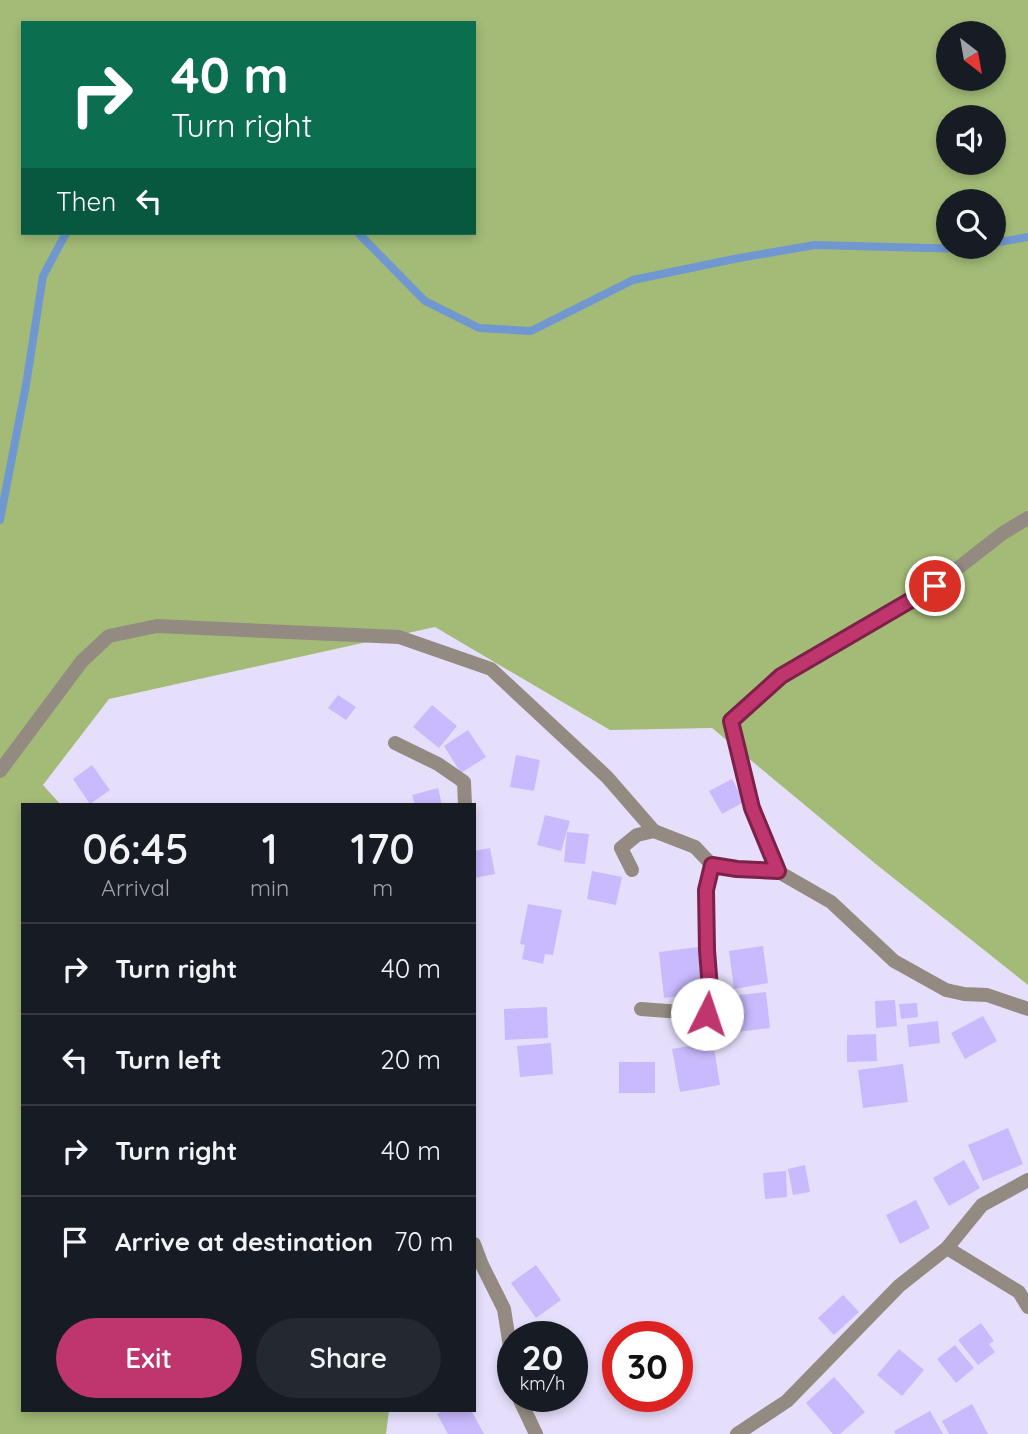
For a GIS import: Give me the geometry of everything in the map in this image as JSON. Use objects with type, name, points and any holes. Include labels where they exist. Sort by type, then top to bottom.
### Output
[{"type":"street","points":[[778,871],[752,808],[731,721],[781,676],[935,586],[1003,533],[1028,518]]},
{"type":"street","points":[[0,771],[82,661],[109,636],[157,626],[399,637],[491,669],[607,777],[654,831],[695,847],[712,865],[778,871],[831,902],[894,961],[946,990],[964,995],[987,995],[1028,1009]]},
{"type":"street","points":[[395,743],[438,764],[464,782],[464,803]]},
{"type":"street","points":[[632,870],[621,848],[637,835],[654,831]]},
{"type":"street","points":[[641,1009],[707,1014],[711,1002],[706,890],[712,865]]},
{"type":"street","points":[[737,1434],[787,1401],[899,1286],[947,1248],[982,1205],[1028,1180]]},
{"type":"street","points":[[947,1248],[1019,1292],[1028,1307]]},
{"type":"street","points":[[476,1249],[504,1309],[506,1321]]},
{"type":"street","points":[[526,1412],[536,1434]]},
{"type":"green space","points":[[0,0],[1028,0],[1028,985],[877,865],[712,728],[610,730],[435,627],[109,699],[43,785],[59,803],[21,803],[21,1412],[389,1412],[386,1434],[0,1434]]},
{"type":"building","points":[[338,695],[356,707],[346,720],[328,708]]},
{"type":"building","points":[[432,705],[457,726],[439,748],[413,727]]},
{"type":"building","points":[[468,730],[486,757],[461,773],[444,746]]},
{"type":"building","points":[[516,755],[540,760],[534,791],[510,787]]},
{"type":"building","points":[[92,765],[110,790],[89,803],[73,779]]},
{"type":"building","points":[[732,779],[744,802],[722,814],[709,791]]},
{"type":"building","points":[[438,788],[442,803],[414,803],[412,795]]},
{"type":"building","points":[[545,815],[570,821],[561,851],[537,845]]},
{"type":"building","points":[[567,832],[589,834],[585,864],[564,862]]},
{"type":"building","points":[[490,848],[495,874],[476,878],[476,851]]},
{"type":"building","points":[[592,871],[622,877],[616,905],[587,899]]},
{"type":"building","points":[[528,904],[562,910],[553,955],[545,954],[543,964],[522,959],[525,945],[520,944]]},
{"type":"building","points":[[763,946],[768,983],[734,989],[729,951]]},
{"type":"building","points":[[698,947],[703,993],[664,998],[659,952]]},
{"type":"building","points":[[766,992],[770,1028],[718,1034],[714,998]]},
{"type":"building","points":[[895,1000],[897,1026],[876,1028],[875,1001]]},
{"type":"building","points":[[917,1003],[918,1017],[901,1019],[899,1004]]},
{"type":"building","points":[[547,1007],[548,1038],[505,1040],[504,1009]]},
{"type":"building","points":[[983,1016],[997,1041],[965,1059],[951,1033]]},
{"type":"building","points":[[938,1021],[940,1043],[909,1047],[907,1025]]},
{"type":"building","points":[[876,1034],[877,1061],[847,1062],[847,1035]]},
{"type":"building","points":[[713,1042],[720,1085],[680,1092],[672,1049]]},
{"type":"building","points":[[551,1043],[553,1074],[520,1077],[517,1046]]},
{"type":"building","points":[[619,1062],[655,1062],[655,1093],[619,1093]]},
{"type":"building","points":[[903,1064],[908,1102],[863,1108],[858,1070]]},
{"type":"building","points":[[1008,1128],[1023,1164],[983,1181],[968,1145]]},
{"type":"building","points":[[964,1160],[980,1188],[949,1206],[933,1178]]},
{"type":"building","points":[[805,1165],[810,1192],[793,1195],[788,1169]]},
{"type":"building","points":[[786,1171],[787,1197],[765,1199],[763,1173]]},
{"type":"building","points":[[916,1200],[930,1228],[900,1244],[886,1215]]},
{"type":"building","points":[[536,1265],[561,1300],[536,1318],[511,1283]]},
{"type":"building","points":[[843,1295],[859,1312],[834,1335],[818,1318]]},
{"type":"building","points":[[981,1323],[994,1341],[989,1344],[995,1352],[978,1365],[958,1340]]},
{"type":"building","points":[[955,1345],[974,1368],[956,1383],[937,1359]]},
{"type":"building","points":[[899,1349],[924,1370],[902,1396],[877,1375]]},
{"type":"building","points":[[834,1377],[865,1412],[840,1434],[833,1434],[806,1403]]},
{"type":"building","points":[[972,1404],[988,1434],[949,1434],[942,1421]]},
{"type":"building","points":[[930,1411],[943,1434],[895,1434],[894,1431]]},
{"type":"building","points":[[472,1412],[484,1434],[448,1434],[437,1414]]},
{"type":"waterway","points":[[0,520],[26,385],[43,276],[65,235]]},
{"type":"waterway","points":[[360,235],[425,301],[479,328],[531,331],[633,280],[734,259],[815,245],[936,248]]},
{"type":"waterway","points":[[1006,241],[1028,237]]},
{"type":"route","points":[[707,1014],[711,1002],[706,890],[712,865],[778,871],[752,808],[731,721],[781,676],[935,586]]}]
